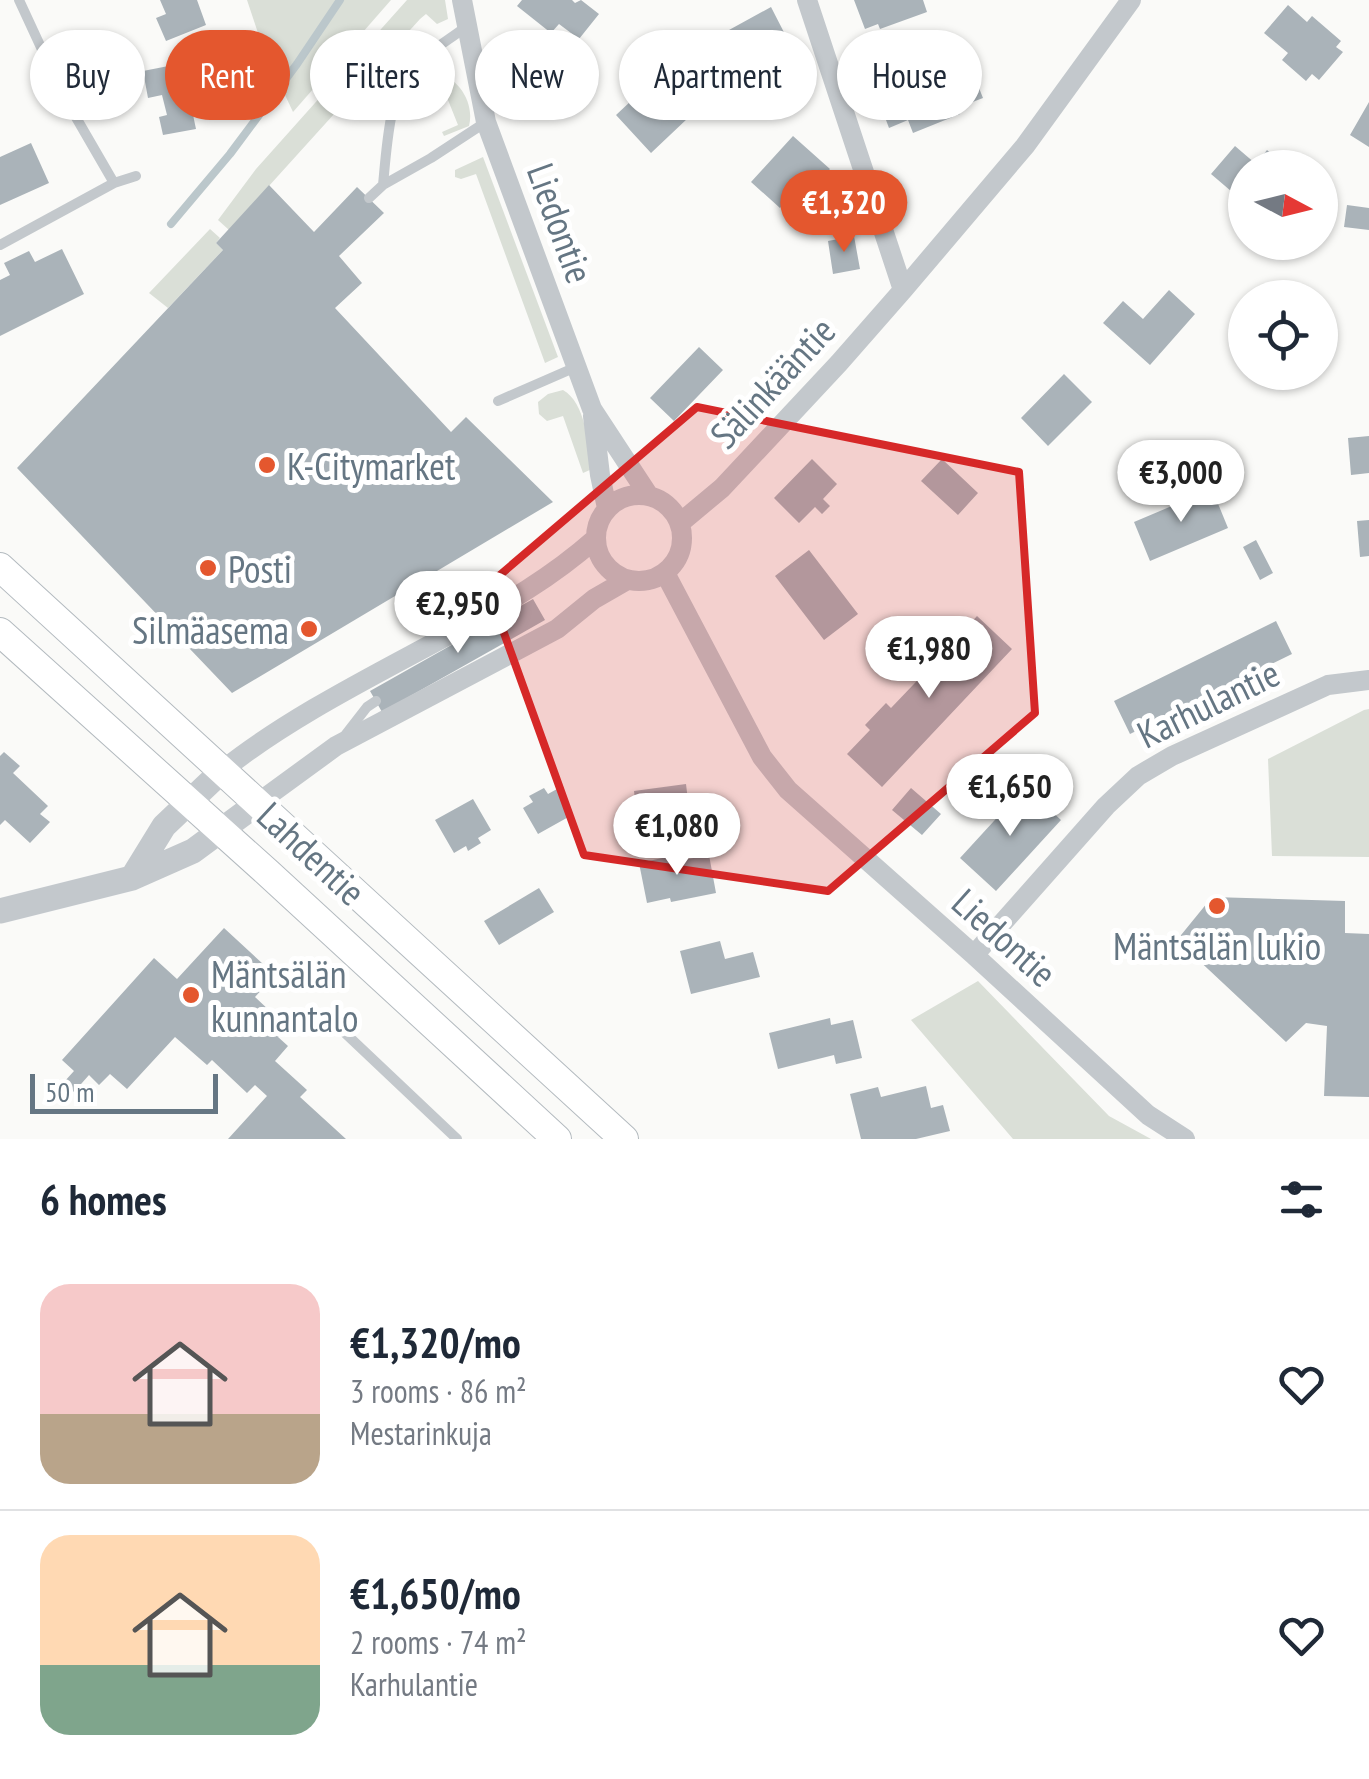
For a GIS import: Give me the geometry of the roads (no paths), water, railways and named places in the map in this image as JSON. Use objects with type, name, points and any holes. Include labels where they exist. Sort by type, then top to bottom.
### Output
[{"type":"main road","name":"Lahdentie","points":[[0,567],[624,1139]]},
{"type":"main road","name":"Lahdentie","points":[[0,632],[558,1139]]},
{"type":"street","name":"Liedontie","points":[[462,0],[486,122],[592,409],[649,496]]},
{"type":"street","points":[[807,0],[903,290]]},
{"type":"street","points":[[1109,0],[1118,20]]},
{"type":"street","name":"Sälinkääntie","points":[[680,523],[722,488],[903,290],[1026,146],[1131,0]]},
{"type":"street","name":"Liedontie","points":[[592,409],[607,508]]},
{"type":"street","points":[[626,496],[649,496],[662,501],[680,523],[678,556],[665,573],[653,579],[640,582],[614,574],[598,552],[595,539],[600,517],[626,496]]},
{"type":"street","points":[[132,878],[164,826],[255,745],[527,592],[595,539]]},
{"type":"street","name":"Liedontie","points":[[665,573],[762,756],[788,790],[1148,1115],[1185,1139]]},
{"type":"street","points":[[0,911],[132,878],[193,851],[336,746],[557,630],[594,599],[627,580]]},
{"type":"street","name":"Karhulantie","points":[[974,955],[1106,806],[1138,776],[1172,756],[1328,685],[1369,680]]},
{"type":"lane","points":[[19,0],[63,95],[114,183]]},
{"type":"lane","points":[[383,185],[394,105],[407,72],[467,26]]},
{"type":"lane","points":[[369,198],[383,185],[486,122]]},
{"type":"lane","points":[[0,244],[114,183],[136,176]]},
{"type":"lane","points":[[498,401],[576,366]]},
{"type":"lane","points":[[336,746],[376,701]]},
{"type":"lane","points":[[326,1015],[457,1139]]},
{"type":"waterway","points":[[171,224],[230,154],[340,0]]},
{"type":"place","name":"K-Citymarket","points":[[267,465]]},
{"type":"place","name":"Posti","points":[[208,568]]},
{"type":"place","name":"Silmäasema","points":[[309,629]]},
{"type":"place","name":"Mäntsälän lukio","points":[[1217,906]]},
{"type":"place","name":"Mäntsälän kunnantalo","points":[[191,995]]}]
